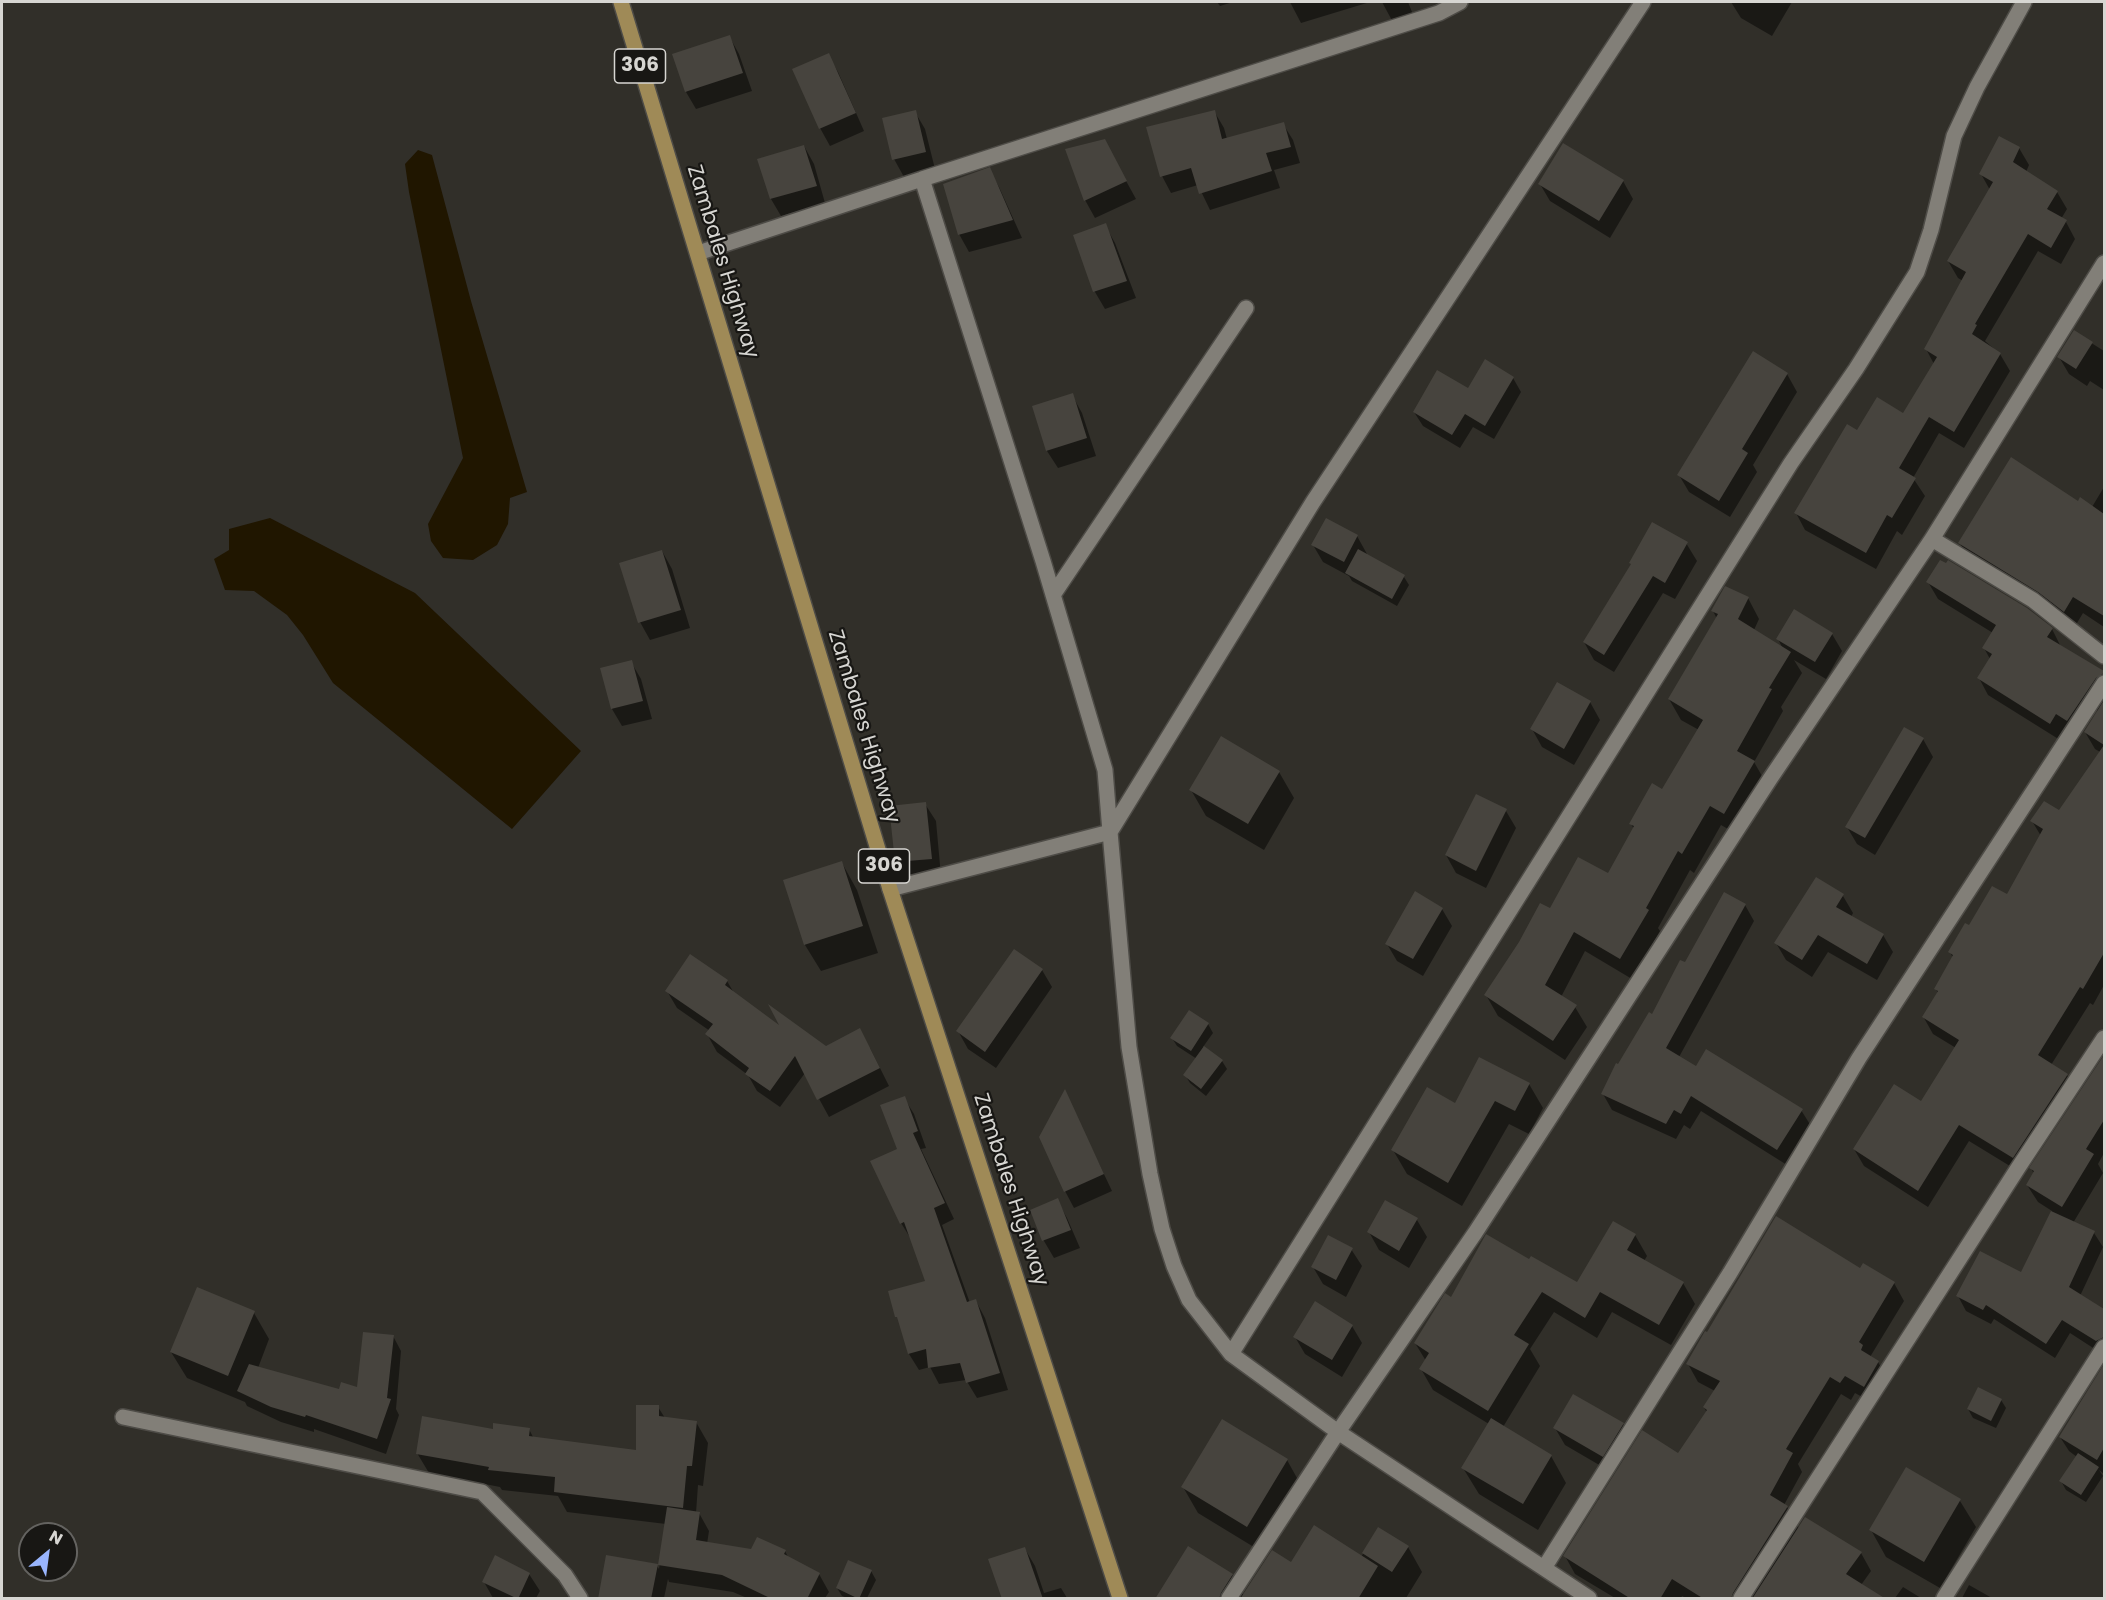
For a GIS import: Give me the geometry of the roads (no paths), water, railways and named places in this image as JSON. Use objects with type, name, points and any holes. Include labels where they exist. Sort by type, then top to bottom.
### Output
[{"type":"main road","name":"Zambales Highway","points":[[621,2],[890,889],[1120,1599]]},
{"type":"street","points":[[698,253],[1439,13],[1460,2]]},
{"type":"street","points":[[890,889],[1110,832],[1313,502],[1643,2]]},
{"type":"street","points":[[1231,1354],[1791,463],[1856,369],[1917,272],[1931,230],[1954,136],[1977,87],[2024,2]]},
{"type":"street","points":[[922,179],[1053,595],[1105,771],[1129,1047],[1150,1174],[1162,1229],[1174,1266],[1189,1300],[1231,1354],[1338,1432],[1589,1599]]},
{"type":"street","points":[[1229,1599],[1338,1432],[1475,1233],[1770,779],[1932,539],[2104,263]]},
{"type":"street","points":[[1053,595],[1246,308]]},
{"type":"street","points":[[1932,539],[2033,600],[2104,656]]},
{"type":"street","points":[[1544,1568],[1730,1273],[1860,1058],[2104,683]]},
{"type":"street","points":[[1741,1599],[2104,1038]]},
{"type":"street","points":[[1944,1599],[2104,1347]]},
{"type":"street","points":[[123,1417],[482,1492],[565,1575],[580,1599]]}]
